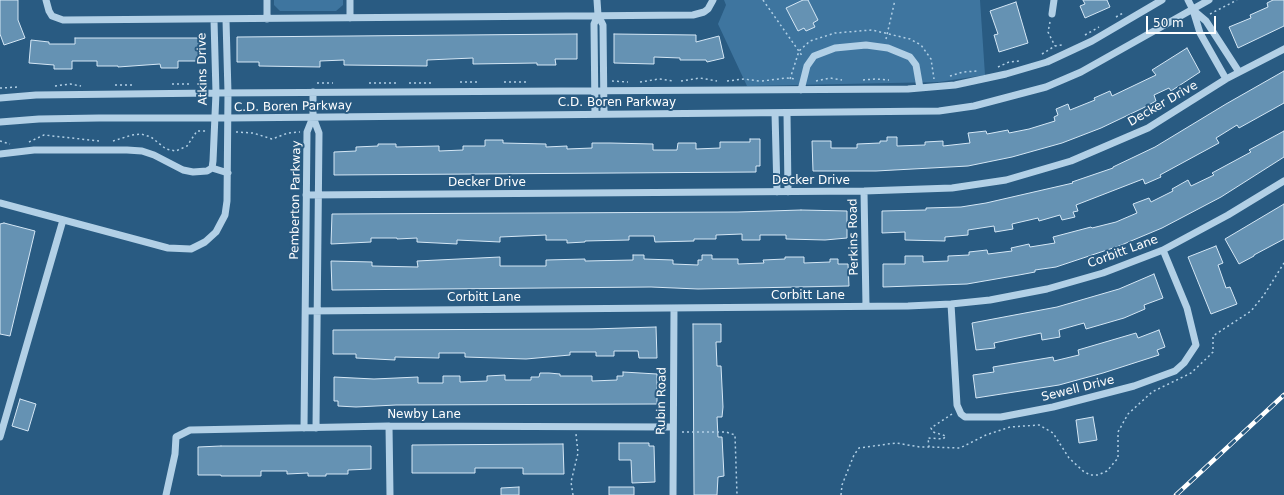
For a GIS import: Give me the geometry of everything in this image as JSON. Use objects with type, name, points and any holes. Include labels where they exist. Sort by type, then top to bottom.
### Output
[{"type":"street","points":[[46,0],[52,16],[63,20],[226,20],[598,14],[693,14],[704,12],[708,9],[713,0]]},
{"type":"street","points":[[267,0],[267,19]]},
{"type":"street","points":[[350,0],[350,18]]},
{"type":"street","points":[[597,0],[598,14],[603,25],[604,114]]},
{"type":"street","points":[[1052,14],[1054,0]]},
{"type":"street","name":"C.D. Boren Parkway","points":[[0,98],[36,95],[216,93],[920,88],[955,85],[1006,74],[1047,62],[1092,41],[1162,0]]},
{"type":"street","points":[[1188,0],[1193,10],[1200,33],[1226,79]]},
{"type":"street","name":"C.D. Boren Parkway","points":[[0,122],[39,119],[939,111],[974,106],[1046,87],[1082,72],[1209,0]]},
{"type":"street","points":[[1193,10],[1211,28],[1239,72]]},
{"type":"street","points":[[595,114],[594,24],[598,14]]},
{"type":"street","name":"Atkins Drive","points":[[212,168],[216,93],[214,20]]},
{"type":"street","name":"Atkins Drive","points":[[0,203],[168,248],[191,248],[204,242],[216,232],[225,215],[227,201],[228,93],[226,20]]},
{"type":"street","points":[[801,90],[808,64],[814,56],[835,48],[866,45],[884,47],[905,53],[915,61],[920,88]]},
{"type":"street","name":"Decker Drive","points":[[306,195],[864,191],[952,188],[1006,180],[1071,161],[1148,128],[1226,79],[1284,49]]},
{"type":"street","points":[[313,92],[313,117]]},
{"type":"street","points":[[775,113],[777,192]]},
{"type":"street","points":[[788,113],[788,192]]},
{"type":"street","name":"Pemberton Parkway","points":[[304,428],[306,195],[308,132],[313,117]]},
{"type":"street","name":"Pemberton Parkway","points":[[313,117],[320,133],[316,428]]},
{"type":"street","points":[[0,154],[34,150],[142,151],[154,155],[172,166],[193,172],[207,171],[212,168],[228,173]]},
{"type":"street","name":"Corbitt Lane","points":[[306,311],[866,306],[951,304],[990,300],[1046,289],[1103,273],[1163,250],[1228,215],[1284,181]]},
{"type":"street","name":"Perkins Road","points":[[864,191],[866,306]]},
{"type":"street","points":[[0,437],[63,220]]},
{"type":"street","name":"Sewell Drive","points":[[951,304],[958,405],[959,410],[965,417],[1001,417],[1053,407],[1134,386],[1175,371],[1184,363],[1196,344],[1187,308],[1163,250]]},
{"type":"street","name":"Rubin Road","points":[[672,495],[674,308]]},
{"type":"street","points":[[389,426],[390,495]]},
{"type":"street","name":"Newby Lane","points":[[166,495],[175,454],[176,437],[190,430],[389,426],[673,427]]},
{"type":"path","points":[[763,0],[808,64]]},
{"type":"path","points":[[884,47],[894,0]]},
{"type":"path","points":[[1202,18],[1237,0]]},
{"type":"path","points":[[1114,19],[1125,12]]},
{"type":"path","points":[[1052,14],[1048,32],[1060,56]]},
{"type":"path","points":[[1081,37],[1092,29],[1104,25]]},
{"type":"path","points":[[1041,55],[1055,46],[1068,44]]},
{"type":"path","points":[[993,70],[1009,62],[1024,60]]},
{"type":"path","points":[[948,77],[963,72],[978,71]]},
{"type":"path","points":[[636,82],[659,79],[680,82],[700,78],[718,81]]},
{"type":"path","points":[[724,82],[744,79],[760,81],[786,78],[803,81],[815,81],[830,78],[845,81]]},
{"type":"path","points":[[858,81],[876,78],[892,81]]},
{"type":"path","points":[[934,79],[939,79]]},
{"type":"path","points":[[604,83],[609,83],[612,80],[629,82]]},
{"type":"path","points":[[499,83],[517,81],[531,83]]},
{"type":"path","points":[[364,84],[378,82],[397,83]]},
{"type":"path","points":[[456,83],[481,82]]},
{"type":"path","points":[[404,83],[437,83]]},
{"type":"path","points":[[55,86],[70,84],[83,86]]},
{"type":"path","points":[[112,85],[127,84],[139,86]]},
{"type":"path","points":[[314,84],[338,84]]},
{"type":"path","points":[[167,85],[193,85]]},
{"type":"path","points":[[0,88],[23,87]]},
{"type":"path","points":[[112,141],[141,134],[151,137],[166,149],[176,150],[187,146],[197,131],[215,131]]},
{"type":"path","points":[[228,132],[253,133],[272,139],[288,133],[308,132]]},
{"type":"path","points":[[28,143],[44,135],[105,141]]},
{"type":"path","points":[[0,141],[16,144]]},
{"type":"path","points":[[573,495],[571,482],[578,453],[575,427]]},
{"type":"path","points":[[841,495],[842,485],[854,455],[859,448],[896,443],[920,448],[929,447]]},
{"type":"shaded area","points":[[274,0],[343,0],[343,5],[336,11],[280,11],[274,5]]},
{"type":"shaded area","points":[[724,0],[980,0],[985,75],[939,82],[747,86],[718,24],[726,5]]},
{"type":"building","points":[[0,0],[18,0],[18,20],[25,38],[4,45],[0,34]]},
{"type":"building","points":[[803,0],[808,0],[818,20],[813,23],[815,27],[806,31],[804,28],[798,31],[786,8]]},
{"type":"building","points":[[1083,0],[1107,0],[1110,7],[1085,18],[1080,6],[1085,4]]},
{"type":"building","points":[[1273,0],[1284,0],[1284,26],[1238,48],[1229,27],[1251,18],[1250,15],[1268,7],[1267,3]]},
{"type":"building","points":[[1016,2],[1028,43],[999,52],[994,35],[998,34],[990,11]]},
{"type":"building","points":[[577,34],[577,59],[555,59],[556,65],[537,65],[537,63],[473,64],[473,58],[427,60],[427,66],[344,65],[344,60],[320,61],[320,67],[259,66],[259,62],[237,62],[237,37]]},
{"type":"building","points":[[614,34],[696,35],[696,42],[719,36],[724,58],[707,62],[706,60],[680,60],[680,58],[654,57],[654,64],[614,63]]},
{"type":"building","points":[[75,38],[200,38],[200,61],[178,61],[178,68],[161,68],[160,64],[118,67],[97,66],[97,61],[72,61],[72,69],[54,69],[54,65],[29,63],[31,40],[49,42],[49,44],[75,44]]},
{"type":"building","points":[[1187,48],[1200,72],[1171,91],[1169,88],[1154,95],[1156,101],[1143,108],[1101,128],[1062,143],[1012,157],[968,166],[876,171],[813,171],[812,141],[831,141],[831,148],[857,148],[857,144],[880,143],[880,141],[887,141],[887,137],[897,137],[897,146],[925,145],[925,142],[943,141],[943,146],[970,143],[968,133],[986,131],[987,134],[1008,130],[1009,133],[1029,129],[1055,121],[1054,117],[1058,115],[1056,109],[1068,104],[1070,110],[1095,100],[1094,98],[1110,91],[1112,96],[1156,75],[1152,70]]},
{"type":"building","points":[[1284,71],[1284,103],[1239,128],[1237,125],[1216,138],[1219,143],[1160,175],[1161,177],[1145,184],[1143,179],[1076,205],[1078,211],[1073,212],[1075,217],[1062,220],[1060,215],[1039,221],[1038,218],[1012,224],[1013,229],[995,232],[994,226],[968,230],[968,235],[945,237],[945,241],[905,240],[905,232],[882,233],[882,211],[926,210],[926,208],[961,207],[986,203],[1073,183],[1072,182],[1113,168],[1155,147]]},
{"type":"building","points":[[1284,131],[1284,157],[1221,197],[1162,228],[1119,246],[1056,267],[1035,270],[1035,272],[1019,275],[967,284],[883,287],[883,264],[905,264],[905,256],[923,256],[923,262],[948,261],[948,256],[969,255],[969,252],[987,250],[988,254],[1012,251],[1011,248],[1029,244],[1030,247],[1055,243],[1053,237],[1116,222],[1137,213],[1133,204],[1149,198],[1151,202],[1173,191],[1172,189],[1188,180],[1191,186],[1214,175],[1212,173],[1251,152],[1249,150]]},
{"type":"building","points":[[750,139],[760,139],[760,166],[756,166],[756,172],[334,175],[334,152],[356,151],[356,147],[378,146],[378,144],[396,144],[396,147],[439,146],[439,151],[463,150],[463,146],[485,146],[485,140],[503,140],[503,143],[546,144],[546,147],[567,146],[567,149],[592,148],[592,143],[610,143],[653,144],[653,150],[677,150],[678,143],[696,143],[696,149],[720,148],[720,142],[750,142]]},
{"type":"building","points":[[1284,204],[1284,239],[1239,264],[1225,239]]},
{"type":"building","points":[[801,210],[847,211],[847,238],[825,240],[786,239],[786,235],[760,235],[760,240],[742,240],[742,234],[716,235],[716,239],[655,242],[654,236],[629,236],[629,240],[567,243],[567,240],[546,240],[546,235],[500,237],[500,242],[457,240],[457,244],[417,242],[417,238],[371,238],[371,242],[331,244],[332,214],[738,212]]},
{"type":"building","points":[[4,223],[35,231],[10,336],[0,334],[0,224]]},
{"type":"building","points":[[1216,246],[1223,263],[1218,265],[1226,288],[1230,287],[1237,304],[1211,314],[1188,257]]},
{"type":"building","points":[[633,255],[644,255],[644,259],[673,260],[673,264],[698,265],[698,260],[702,260],[702,255],[712,255],[712,259],[738,259],[738,264],[764,263],[763,260],[785,259],[785,257],[804,257],[804,263],[830,262],[830,259],[838,259],[838,264],[848,264],[849,286],[698,289],[651,287],[332,290],[331,261],[372,262],[372,266],[418,267],[417,261],[500,257],[500,266],[546,266],[546,260],[633,260]]},
{"type":"building","points":[[1154,274],[1163,298],[1144,305],[1145,309],[1124,318],[1086,329],[1084,323],[1059,330],[1060,337],[1042,340],[1041,333],[994,343],[995,348],[976,350],[972,323],[1057,307],[1119,289]]},
{"type":"building","points":[[693,324],[721,324],[721,342],[716,342],[717,366],[721,366],[723,407],[722,417],[717,417],[718,437],[722,437],[724,476],[718,477],[717,495],[694,495]]},
{"type":"building","points":[[656,327],[657,358],[639,358],[638,351],[614,351],[614,356],[596,356],[596,352],[570,352],[570,355],[526,359],[465,357],[465,353],[439,353],[439,358],[395,357],[395,360],[356,358],[356,354],[333,354],[333,330],[592,329]]},
{"type":"building","points":[[1159,330],[1165,347],[1157,350],[1159,355],[1059,385],[976,398],[973,375],[994,372],[993,367],[1053,357],[1054,361],[1079,355],[1078,350],[1136,333],[1138,338]]},
{"type":"building","points":[[623,372],[657,374],[657,404],[396,405],[356,407],[338,406],[338,401],[334,401],[334,377],[374,379],[418,377],[418,383],[443,383],[443,376],[460,376],[460,382],[487,381],[487,376],[505,375],[505,380],[531,380],[531,377],[539,377],[540,373],[549,373],[560,374],[560,376],[592,376],[592,381],[617,380],[617,376],[623,376]]},
{"type":"building","points":[[20,399],[36,404],[28,431],[12,426]]},
{"type":"building","points":[[1093,417],[1097,440],[1079,443],[1076,420]]},
{"type":"building","points":[[619,443],[649,443],[649,446],[654,446],[655,482],[632,483],[631,460],[619,460]]},
{"type":"building","points":[[563,444],[564,474],[523,474],[523,468],[475,468],[475,473],[412,473],[412,445]]},
{"type":"building","points":[[371,446],[371,469],[348,470],[348,474],[326,474],[326,476],[308,476],[308,473],[287,474],[287,471],[261,471],[261,476],[198,475],[198,447]]},
{"type":"building","points":[[519,487],[519,495],[501,495],[501,488]]},
{"type":"building","points":[[609,487],[634,487],[634,495],[609,495]]},
{"type":"railway","points":[[1176,495],[1284,395]]}]
